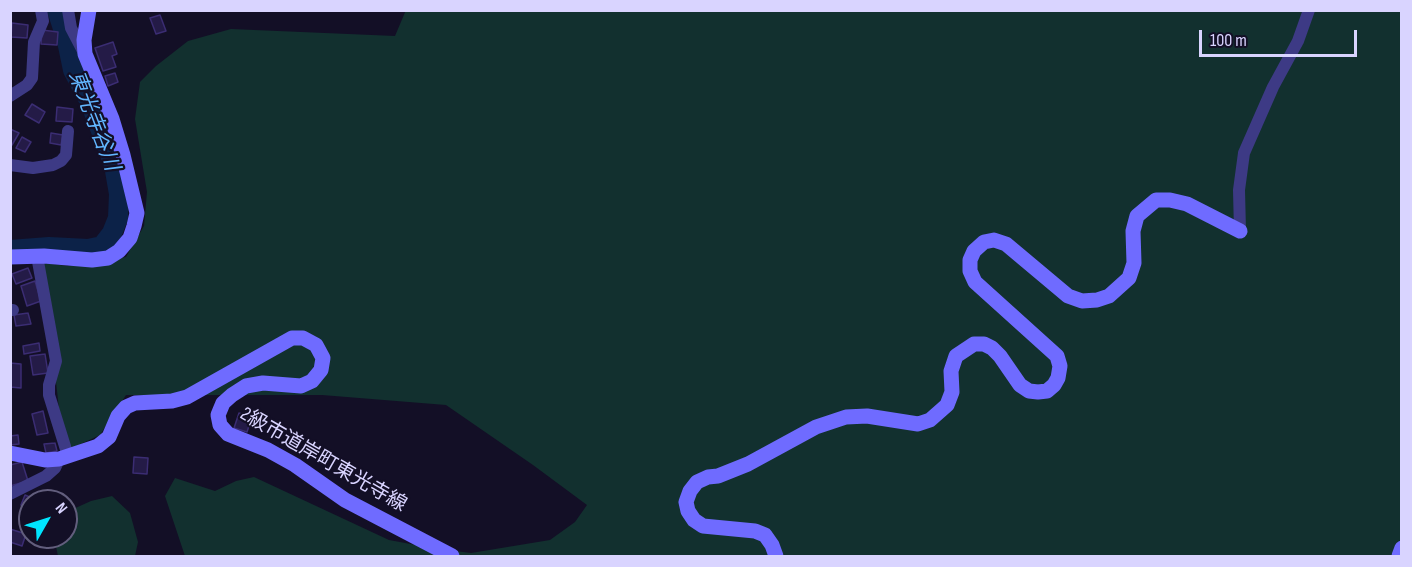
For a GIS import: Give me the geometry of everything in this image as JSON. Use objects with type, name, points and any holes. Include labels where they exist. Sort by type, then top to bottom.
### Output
[{"type":"street","points":[[10,96],[27,85],[32,78],[34,42],[43,21],[41,10]]},
{"type":"street","points":[[10,257],[37,256],[92,260],[108,258],[119,251],[130,238],[134,226],[137,213],[112,119],[85,54],[71,28],[68,10]]},
{"type":"street","points":[[85,54],[84,40],[89,10]]},
{"type":"street","points":[[776,556],[772,544],[765,535],[755,531],[704,526],[694,520],[688,511],[686,502],[690,490],[697,482],[748,464],[816,427],[846,417],[867,416],[918,424],[930,420],[941,412],[950,399],[951,371],[957,356],[974,344],[984,344],[992,348],[1020,385],[1029,391],[1047,391],[1058,378],[1060,366],[1057,356],[975,282],[970,271],[970,260],[974,251],[984,242],[994,240],[1006,244],[1068,296],[1082,301],[1097,300],[1109,296],[1129,278],[1134,263],[1133,231],[1137,216],[1156,200],[1187,204],[1240,231],[1239,190],[1245,153],[1274,87],[1298,41],[1309,10]]},
{"type":"street","points":[[10,87],[26,79],[31,67]]},
{"type":"street","points":[[10,165],[33,168],[53,165],[61,161],[66,155],[68,131]]},
{"type":"street","points":[[37,256],[56,361],[49,385],[49,395],[64,458]]},
{"type":"street","name":"2級市道岸町東光寺線","points":[[64,458],[98,446],[110,437],[118,416],[126,407],[135,403],[172,401],[187,397],[292,338],[303,338],[316,345],[323,358],[321,370],[312,381],[301,386],[263,383],[246,387],[232,395],[223,404],[218,415],[220,425],[228,434],[268,450],[295,465],[345,500],[452,556]]},
{"type":"street","points":[[13,453],[45,460],[64,458]]},
{"type":"street","points":[[10,494],[46,476],[64,458]]},
{"type":"street","points":[[1399,556],[1401,548]]},
{"type":"green space","points":[[406,10],[1401,11],[1401,556],[185,556],[165,496],[175,478],[215,491],[236,481],[254,477],[389,540],[471,553],[550,540],[575,522],[587,505],[446,405],[322,395],[126,395],[100,435],[70,449],[59,409],[43,263],[68,266],[126,257],[144,226],[147,192],[135,119],[140,82],[188,41],[231,29],[395,36]]},
{"type":"green space","points":[[112,496],[130,513],[138,542],[135,556],[58,556],[57,549],[78,549],[78,507]]},
{"type":"building","points":[[160,15],[166,31],[156,34],[150,18]]},
{"type":"building","points":[[12,23],[28,25],[27,38],[11,37]]},
{"type":"building","points":[[42,30],[58,32],[57,45],[41,44]]},
{"type":"building","points":[[113,42],[117,54],[112,56],[116,67],[103,71],[95,48]]},
{"type":"building","points":[[115,73],[118,82],[108,86],[105,76]]},
{"type":"building","points":[[32,104],[45,112],[39,123],[25,115]]},
{"type":"building","points":[[57,107],[73,109],[72,122],[56,121]]},
{"type":"building","points":[[10,129],[19,133],[12,145],[10,144]]},
{"type":"building","points":[[51,133],[63,135],[61,145],[50,143]]},
{"type":"building","points":[[22,137],[31,142],[25,152],[16,148]]},
{"type":"building","points":[[28,268],[32,278],[16,284],[12,274]]},
{"type":"building","points":[[35,281],[41,301],[27,306],[21,286]]},
{"type":"building","points":[[28,313],[31,324],[16,326],[14,315]]},
{"type":"building","points":[[39,343],[40,351],[24,354],[23,346]]},
{"type":"building","points":[[45,354],[48,373],[33,375],[30,356]]},
{"type":"building","points":[[10,363],[21,364],[21,388],[10,387]]},
{"type":"building","points":[[43,411],[48,433],[37,435],[32,414]]},
{"type":"building","points":[[239,413],[252,417],[247,432],[234,428]]},
{"type":"building","points":[[18,435],[19,444],[10,445],[10,436]]},
{"type":"building","points":[[55,443],[57,451],[46,453],[44,444]]},
{"type":"building","points":[[134,457],[148,458],[147,474],[133,473]]},
{"type":"building","points":[[22,462],[28,481],[10,486],[10,465]]},
{"type":"building","points":[[10,529],[18,532],[18,545],[10,542]]},
{"type":"waterway","name":"東光寺谷川","points":[[10,250],[49,247],[88,249],[102,246],[112,233],[118,218],[119,194],[114,165],[90,102],[73,70],[57,10]]}]
